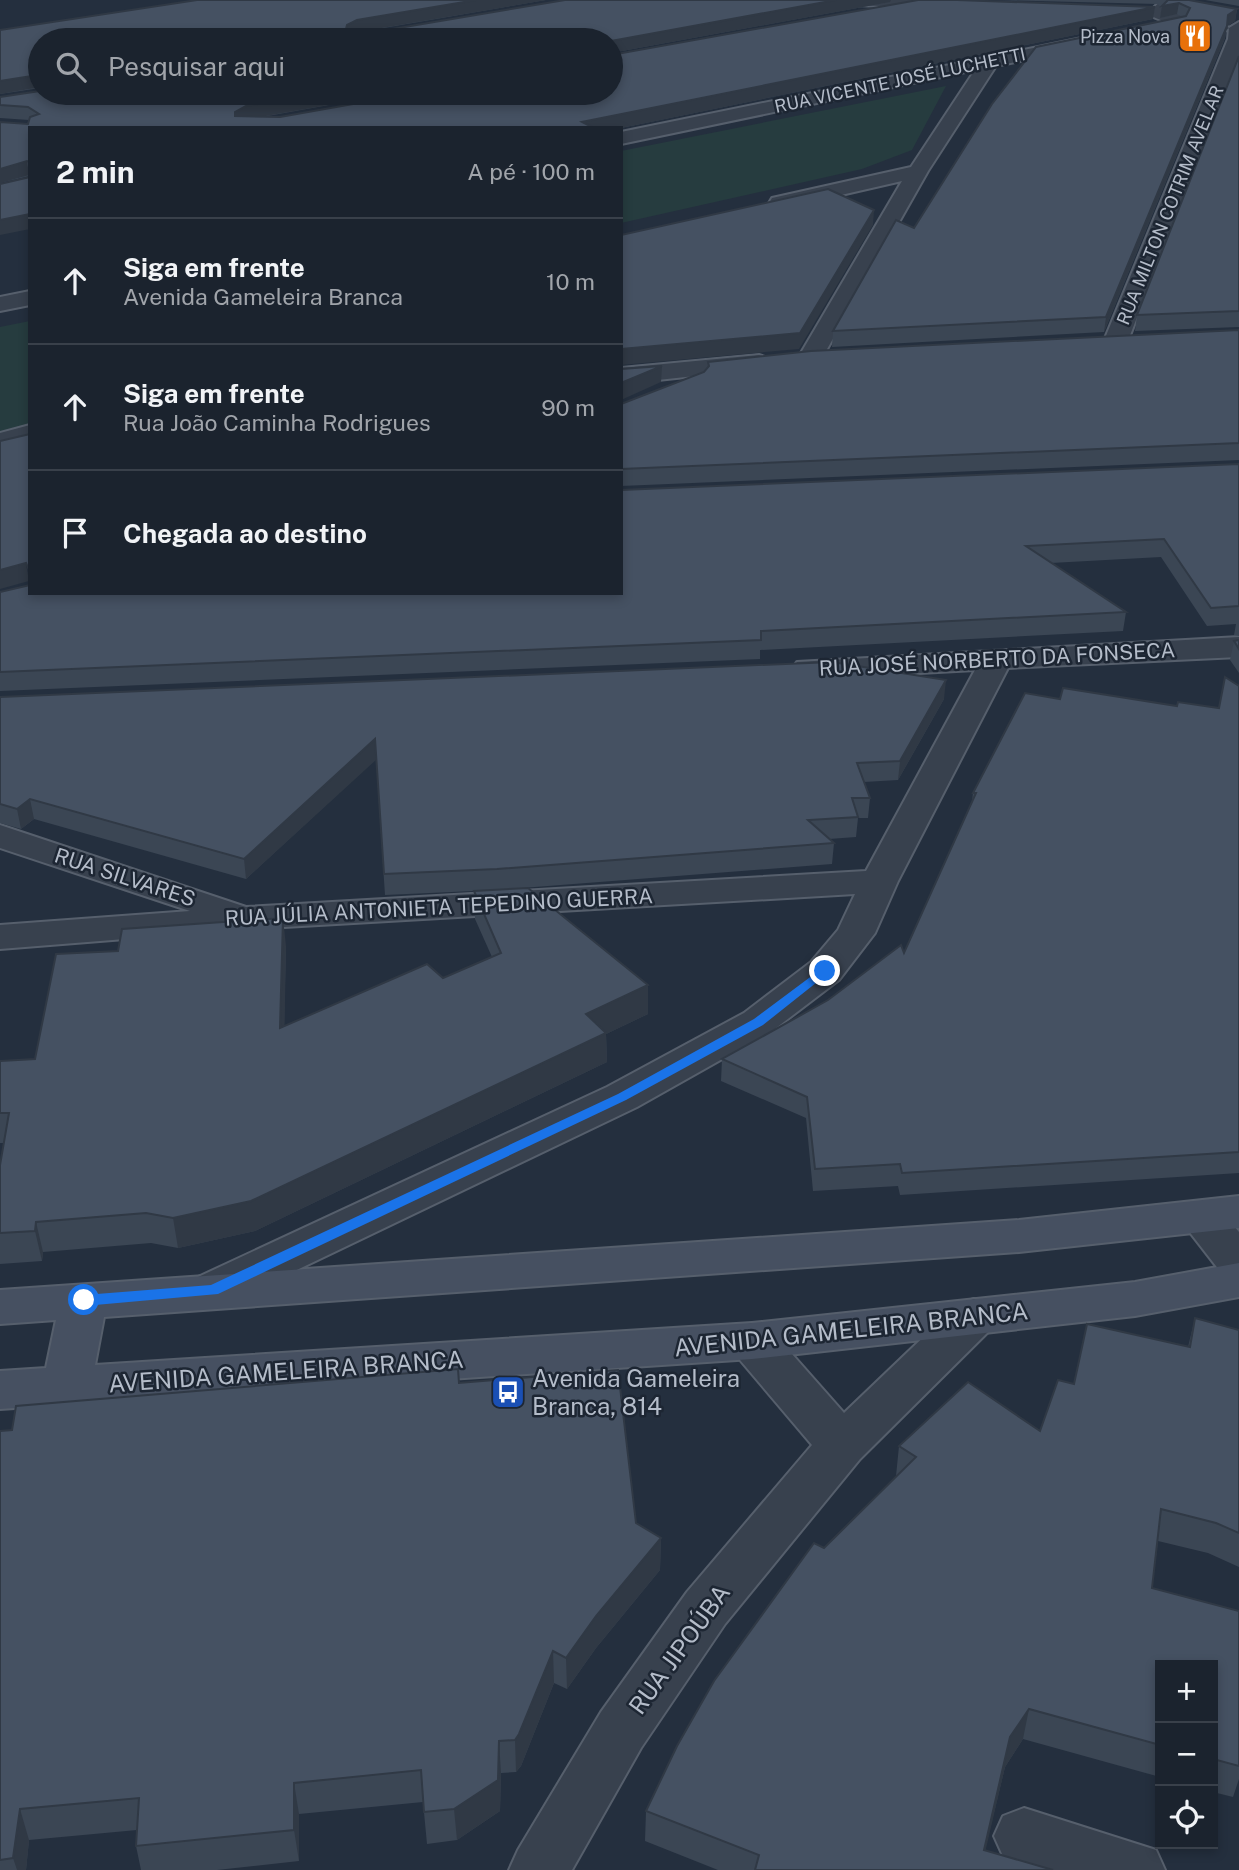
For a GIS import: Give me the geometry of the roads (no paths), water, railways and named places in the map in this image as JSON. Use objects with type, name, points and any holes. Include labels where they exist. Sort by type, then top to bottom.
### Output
[{"type":"main road","points":[[1216,10],[1239,22]]},
{"type":"main road","points":[[0,1307],[213,1290],[1019,1236],[1220,1214]]},
{"type":"main road","name":"AVENIDA GAMELEIRA BRANCA","points":[[0,1390],[752,1341],[1135,1300],[1239,1280]]},
{"type":"main road","points":[[67,1385],[84,1300]]},
{"type":"street","points":[[855,0],[979,5]]},
{"type":"street","points":[[842,18],[924,3]]},
{"type":"street","points":[[1163,9],[1178,22],[1239,22]]},
{"type":"street","name":"RUA MILTON COTRIM AVELAR","points":[[1115,343],[1237,38],[1239,22]]},
{"type":"street","name":"RUA VICENTE JOSÉ LUCHETTI","points":[[623,138],[1103,38]]},
{"type":"street","points":[[810,358],[918,171],[990,62]]},
{"type":"street","points":[[756,208],[918,171]]},
{"type":"street","points":[[0,304],[28,298]]},
{"type":"street","points":[[1087,344],[1142,341]]},
{"type":"street","points":[[623,376],[838,357]]},
{"type":"street","points":[[657,396],[729,366]]},
{"type":"street","points":[[0,441],[28,434]]},
{"type":"street","name":"RUA JOSÉ NORBERTO DA FONSECA","points":[[775,670],[1239,647]]},
{"type":"street","points":[[213,1290],[622,1097],[758,1022],[825,971],[856,933],[879,881],[996,661]]},
{"type":"street","name":"RUA SILVARES","points":[[0,836],[250,918]]},
{"type":"street","name":"RUA JÚLIA ANTONIETA TEPEDINO GUERRA","points":[[0,937],[250,918],[879,881]]},
{"type":"street","points":[[1220,1214],[1239,1263]]},
{"type":"street","name":"RUA JIPOÚBA","points":[[539,1870],[621,1730],[706,1608],[842,1445],[974,1317]]},
{"type":"street","points":[[752,1341],[842,1445]]},
{"type":"street","points":[[1024,1836],[1135,1870]]},
{"type":"place","name":"Pizza Nova","points":[[1195,36]]},
{"type":"place","name":"Avenida Gameleira Branca, 814","points":[[508,1392]]}]
